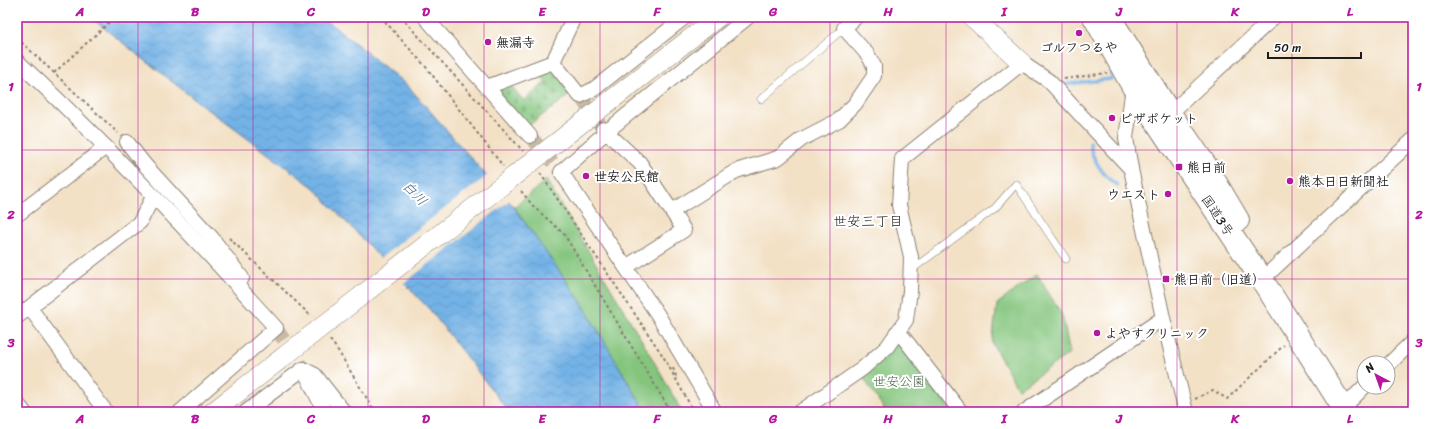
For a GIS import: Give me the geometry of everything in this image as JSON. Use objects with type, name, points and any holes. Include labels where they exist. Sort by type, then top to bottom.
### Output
[{"type":"highway","name":"国道3号","points":[[1107,18],[1139,81],[1264,283],[1356,402]]},
{"type":"highway","name":"国道3号","points":[[1164,120],[1206,166],[1270,272],[1356,402]]},
{"type":"street","points":[[425,17],[530,136]]},
{"type":"street","points":[[487,86],[553,62],[574,17]]},
{"type":"street","points":[[553,62],[580,96],[594,89],[685,17]]},
{"type":"street","points":[[213,412],[718,17]]},
{"type":"street","points":[[715,412],[658,315],[561,172],[605,130],[748,17]]},
{"type":"street","points":[[672,211],[736,171],[778,158],[802,139],[839,120],[855,104],[874,76],[874,66],[868,55],[844,28],[856,17]]},
{"type":"street","points":[[972,17],[1022,64],[1049,81],[1131,169]]},
{"type":"street","points":[[1164,120],[1274,17]]},
{"type":"street","points":[[17,60],[106,147],[219,265],[276,328]]},
{"type":"street","points":[[800,412],[862,369],[887,346],[906,320],[910,292],[911,257],[899,205],[902,159],[1022,64]]},
{"type":"street","points":[[1139,81],[1126,138],[1131,169],[1163,318],[1188,406]]},
{"type":"street","points":[[605,130],[640,163],[684,230],[626,267]]},
{"type":"street","points":[[1270,272],[1413,140]]},
{"type":"street","points":[[128,142],[144,164],[212,238],[260,302],[276,328]]},
{"type":"street","points":[[17,215],[106,147]]},
{"type":"street","points":[[17,317],[140,222],[153,197]]},
{"type":"street","points":[[30,308],[106,412]]},
{"type":"street","points":[[1024,412],[1163,318]]},
{"type":"street","points":[[180,412],[276,328]]},
{"type":"street","points":[[896,334],[903,337],[961,412]]},
{"type":"street","points":[[1396,357],[1413,341]]},
{"type":"street","points":[[246,412],[303,369]]},
{"type":"street","points":[[303,369],[325,412]]},
{"type":"street","points":[[303,369],[315,375],[344,412]]},
{"type":"street","points":[[17,403],[24,412]]},
{"type":"lane","points":[[761,99],[844,28]]},
{"type":"lane","points":[[911,270],[995,208],[1016,184],[1066,259]]},
{"type":"path","points":[[54,73],[115,17]]},
{"type":"path","points":[[380,17],[426,66],[505,170]]},
{"type":"path","points":[[401,17],[519,147]]},
{"type":"path","points":[[1049,81],[1108,73]]},
{"type":"path","points":[[546,180],[663,356],[694,412]]},
{"type":"path","points":[[520,188],[534,207],[564,234],[671,412]]},
{"type":"path","points":[[1188,406],[1213,390],[1227,399],[1289,340]]},
{"type":"path","points":[[338,349],[375,412]]},
{"type":"green space","points":[[553,62],[575,91],[524,129],[487,87],[506,80],[524,101],[546,82],[536,69]]},
{"type":"green space","points":[[546,180],[647,349],[682,412],[643,412],[581,302],[514,207]]},
{"type":"green space","points":[[1037,274],[1062,315],[1070,353],[1018,389],[992,343],[997,304]]},
{"type":"green space","name":"世安公園","points":[[895,341],[903,342],[940,389],[949,412],[886,412],[859,371]]},
{"type":"water","name":"白川","points":[[90,17],[323,17],[408,86],[514,207],[581,302],[646,412],[509,412],[430,310],[313,187],[198,102]]},
{"type":"pier","points":[[488,175],[510,200],[403,284],[379,259]]},
{"type":"waterway","points":[[1111,75],[1112,69]]},
{"type":"waterway","points":[[1058,85],[1111,79]]},
{"type":"waterway","points":[[1090,142],[1092,154],[1095,160],[1107,177],[1117,185]]},
{"type":"tunnel","points":[[580,96],[603,129]]},
{"type":"tunnel","points":[[530,136],[561,172]]},
{"type":"tunnel","points":[[276,328],[303,369]]},
{"type":"place","name":"ゴルフつるや","points":[[1079,33]]},
{"type":"place","name":"無漏寺","points":[[488,42]]},
{"type":"place","name":"ピザポケット","points":[[1112,118]]},
{"type":"place","name":"熊日前","points":[[1179,167]]},
{"type":"place","name":"世安公民館","points":[[586,176]]},
{"type":"place","name":"熊本日日新聞社","points":[[1290,181]]},
{"type":"place","name":"ウエスト","points":[[1168,194]]},
{"type":"place","name":"熊日前（旧道）","points":[[1166,279]]},
{"type":"place","name":"よやすクリニック","points":[[1097,333]]},
{"type":"district","name":"世安三丁目","points":[[868,221]]}]
